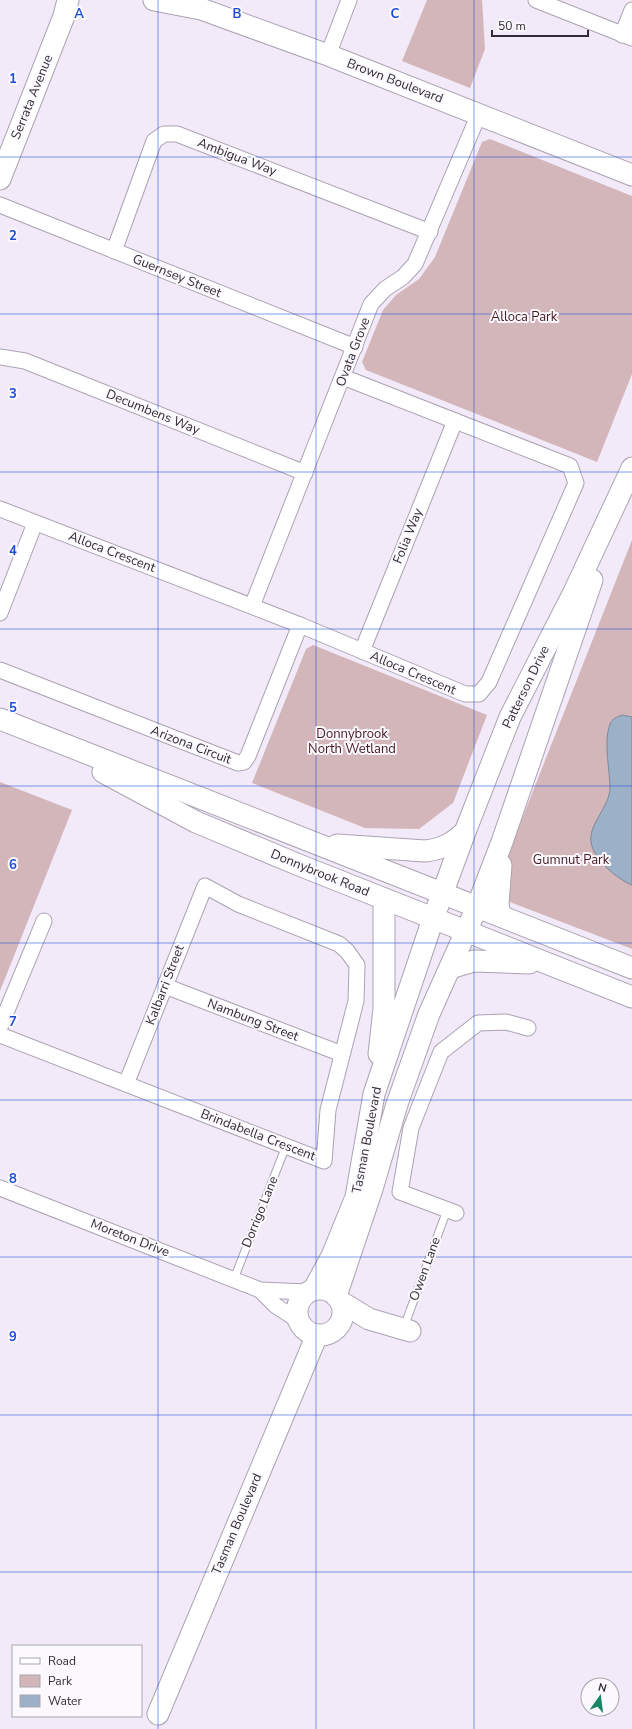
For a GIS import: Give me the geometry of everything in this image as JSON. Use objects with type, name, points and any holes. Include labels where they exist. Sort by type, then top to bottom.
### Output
[{"type":"street","name":"Brown Boulevard","points":[[154,0],[203,4],[632,175]]},
{"type":"street","points":[[328,55],[350,0]]},
{"type":"street","points":[[536,0],[627,36],[632,10]]},
{"type":"street","name":"Serrata Avenue","points":[[0,179],[69,5]]},
{"type":"street","name":"Ovata Grove","points":[[252,606],[371,304],[385,289],[403,276],[415,264],[430,232],[479,114]]},
{"type":"street","name":"Ambigua Way","points":[[114,251],[154,141],[164,134],[177,134],[430,232]]},
{"type":"street","name":"Guernsey Street","points":[[0,205],[355,347]]},
{"type":"street","name":"Decumbens Way","points":[[0,357],[25,361],[305,473]]},
{"type":"street","name":"Alloca Crescent","points":[[0,508],[35,523],[300,625],[465,694],[479,694],[489,682],[576,483],[570,466],[343,377]]},
{"type":"street","name":"Folia Way","points":[[362,651],[455,421]]},
{"type":"street","name":"Patterson Drive","points":[[442,893],[510,717],[574,592],[632,468]]},
{"type":"street","name":"Patterson Drive","points":[[467,932],[502,842],[624,487]]},
{"type":"street","points":[[0,613],[35,523]]},
{"type":"street","name":"Arizona Circuit","points":[[0,670],[238,763],[244,762],[248,756],[300,625]]},
{"type":"street","name":"Donnybrook Road","points":[[9,723],[632,968]]},
{"type":"street","name":"Donnybrook Road","points":[[9,723],[196,822],[433,919],[632,997]]},
{"type":"street","points":[[316,844],[425,851],[439,850],[451,844],[465,832]]},
{"type":"street","points":[[500,916],[498,904],[502,842]]},
{"type":"street","name":"Kalbarri Street","points":[[126,1084],[204,886]]},
{"type":"street","name":"Brindabella Crescent","points":[[0,1035],[324,1161],[328,1110],[356,1001],[356,965],[347,951],[339,944],[238,904],[204,886]]},
{"type":"street","name":"Tasman Boulevard","points":[[311,1291],[332,1256],[356,1197],[374,1094],[442,893]]},
{"type":"street","points":[[374,1094],[384,1010],[384,899]]},
{"type":"street","points":[[0,1027],[44,921]]},
{"type":"street","name":"Tasman Boulevard","points":[[339,1299],[397,1104],[429,1014],[467,932]]},
{"type":"street","points":[[450,968],[474,961],[517,961],[556,967]]},
{"type":"street","name":"Nambung Street","points":[[165,986],[342,1054]]},
{"type":"street","points":[[452,1211],[400,1192],[411,1128],[441,1052],[478,1023],[506,1022],[528,1028]]},
{"type":"street","name":"Moreton Drive","points":[[0,1188],[260,1290],[311,1291]]},
{"type":"street","points":[[339,1299],[343,1310],[339,1325],[333,1331],[325,1334],[317,1334],[303,1328],[297,1313],[301,1298],[311,1291],[322,1288],[330,1291],[339,1299],[369,1318],[406,1330]]},
{"type":"street","name":"Moreton Drive","points":[[260,1290],[276,1306],[299,1321]]},
{"type":"street","points":[[339,1325],[369,1318]]},
{"type":"street","name":"Tasman Boulevard","points":[[158,1714],[317,1334]]},
{"type":"lane","name":"Dorrigo Lane","points":[[234,1279],[286,1146]]},
{"type":"lane","name":"Owen Lane","points":[[406,1330],[452,1211]]},
{"type":"green space","points":[[427,0],[482,0],[485,49],[470,88],[402,61]]},
{"type":"green space","name":"Alloca Park","points":[[490,139],[632,196],[632,374],[597,462],[366,370],[362,362],[383,310],[396,295],[419,279],[435,257],[482,142]]},
{"type":"green space","name":"Gumnut Park","points":[[632,540],[632,949],[492,895]]},
{"type":"green space","name":"Donnybrook North Wetland","points":[[313,645],[487,715],[453,803],[419,829],[365,828],[252,783],[306,649]]},
{"type":"green space","points":[[0,782],[72,810],[0,991]]},
{"type":"water","points":[[622,715],[632,717],[632,885],[607,868],[596,855],[591,842],[593,829],[609,795],[610,781],[607,747],[608,731],[612,721]]}]
